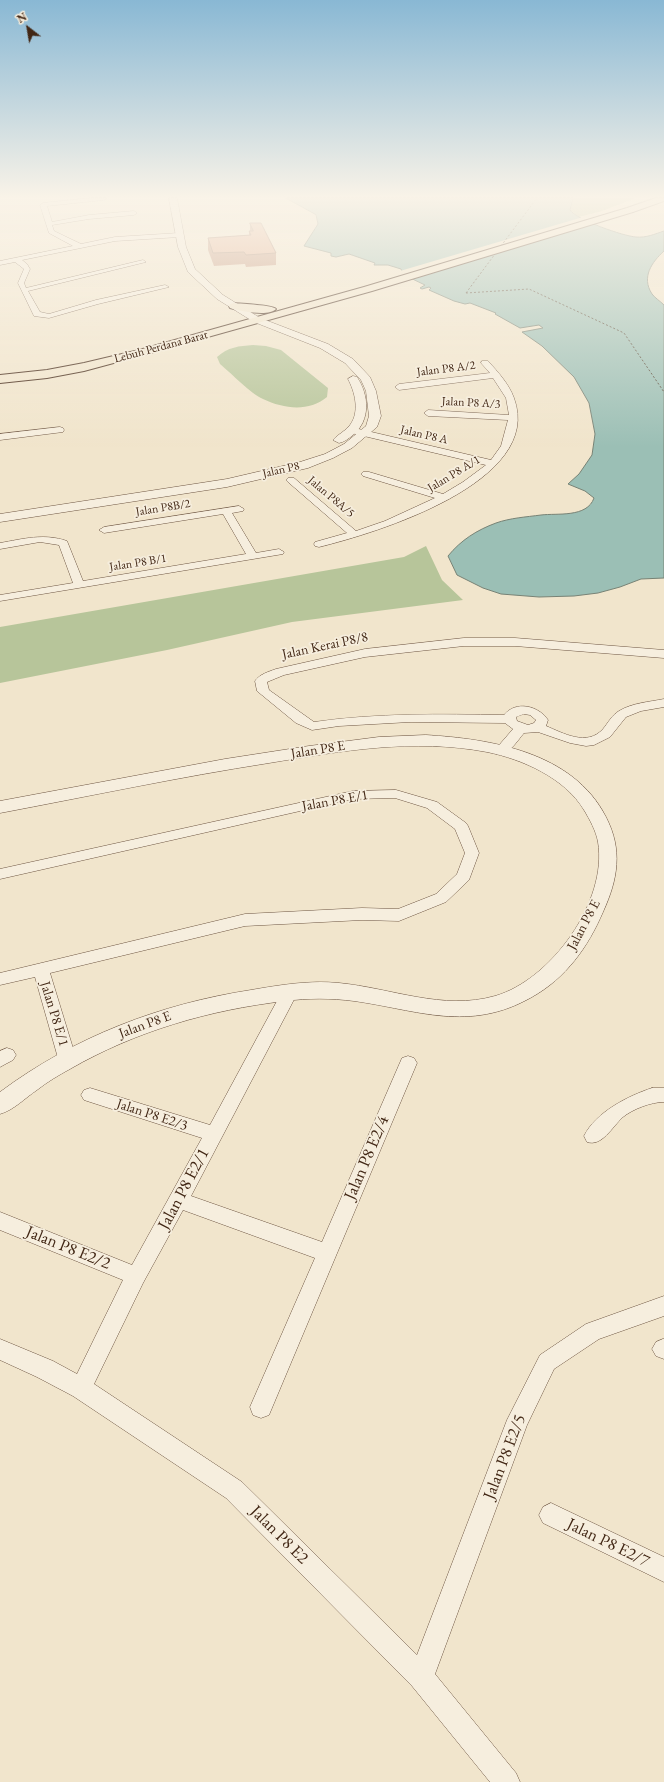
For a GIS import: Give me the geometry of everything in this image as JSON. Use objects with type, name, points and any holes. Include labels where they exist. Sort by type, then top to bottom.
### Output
[{"type":"main road","name":"Lebuh Perdana Barat","points":[[0,374],[79,363],[228,318],[249,319],[384,281]]},
{"type":"main road","points":[[228,318],[250,309],[281,310],[279,320],[284,330]]},
{"type":"main road","name":"Lebuh Perdana Barat","points":[[0,379],[46,374],[84,367],[228,318]]},
{"type":"main road","points":[[228,318],[254,328],[271,331]]},
{"type":"street","points":[[22,281],[21,283],[37,314],[49,316],[96,302],[166,287]]},
{"type":"street","points":[[25,290],[62,281]]},
{"type":"street","points":[[203,281],[220,297],[228,318]]},
{"type":"street","points":[[212,302],[228,318],[249,319]]},
{"type":"street","name":"Jalan P8","points":[[0,518],[234,481],[304,465],[329,456],[348,446],[371,427],[374,416],[372,391],[366,379],[349,361],[338,353],[284,330],[249,319]]},
{"type":"street","name":"Jalan P8","points":[[0,510],[221,477],[294,458],[336,443],[355,426],[360,414],[361,402],[359,391],[354,380],[338,363],[328,356],[271,331],[249,319]]},
{"type":"street","name":"Jalan P8 A/1","points":[[319,544],[388,523],[462,487],[489,469],[503,452],[511,435],[513,418],[510,399],[502,383],[485,363]]},
{"type":"street","name":"Jalan P8 A/2","points":[[399,387],[496,375]]},
{"type":"street","name":"Jalan P8 A/3","points":[[428,413],[513,418]]},
{"type":"street","points":[[0,438],[60,430]]},
{"type":"street","name":"Jalan P8 A","points":[[350,430],[493,464]]},
{"type":"street","points":[[366,474],[443,497]]},
{"type":"street","name":"Jalan P8A/5","points":[[291,480],[354,534]]},
{"type":"street","name":"Jalan P8B/2","points":[[104,530],[239,509]]},
{"type":"street","points":[[226,511],[253,557]]},
{"type":"street","points":[[0,546],[42,539],[55,539],[63,543],[79,585]]},
{"type":"street","name":"Jalan P8 B/1","points":[[0,598],[279,552]]},
{"type":"street","name":"Jalan Kerai P8/8","points":[[509,720],[410,718],[339,722],[312,726],[301,720],[263,691],[262,681],[266,677],[280,672],[365,653],[464,642],[515,642],[664,654]]},
{"type":"street","points":[[538,727],[566,739],[578,742],[591,741],[602,738],[623,714],[635,709],[664,703]]},
{"type":"street","points":[[524,710],[540,716],[542,720],[538,727],[533,729],[520,729],[509,720],[513,713],[524,710]]},
{"type":"street","points":[[502,751],[520,729]]},
{"type":"street","name":"Jalan P8 E","points":[[0,807],[243,762],[359,743],[408,740],[442,741],[474,744],[502,751],[542,765],[569,784],[591,805],[601,824],[607,842],[608,860],[604,882],[595,910],[579,940],[564,960],[540,981],[515,998],[492,1005],[461,1009],[419,1006],[336,990],[290,992],[230,1000],[185,1010],[128,1029],[68,1058],[35,1078],[0,1105]]},
{"type":"street","name":"Jalan P8 E/1","points":[[0,874],[353,795],[396,794],[432,805],[461,826],[472,853],[464,876],[441,898],[399,915],[362,914],[245,920],[0,979]]},
{"type":"street","name":"Jalan P8 E/1","points":[[41,969],[68,1058]]},
{"type":"street","name":"Jalan P8 E2/1","points":[[81,1388],[136,1276],[179,1200],[290,992]]},
{"type":"street","name":"Jalan P8 E2/4","points":[[261,1407],[408,1063]]},
{"type":"street","name":"Jalan P8 E2/3","points":[[90,1095],[213,1134]]},
{"type":"street","points":[[593,1136],[618,1111],[652,1096],[664,1095]]},
{"type":"street","points":[[179,1200],[327,1253]]},
{"type":"street","name":"Jalan P8 E2/2","points":[[0,1221],[136,1276]]},
{"type":"street","name":"Jalan P8 E2/5","points":[[421,1677],[518,1420],[547,1362],[593,1331],[664,1306]]},
{"type":"street","name":"Jalan P8 E2","points":[[0,1349],[45,1369],[81,1388],[234,1490],[421,1677],[507,1782]]},
{"type":"street","name":"Jalan P8 E2/7","points":[[551,1515],[664,1570]]},
{"type":"green space","points":[[253,345],[266,346],[281,350],[328,388],[327,397],[312,405],[304,407],[288,407],[263,399],[252,392],[220,364],[217,357],[225,351],[234,348]]},
{"type":"green space","points":[[426,546],[442,580],[463,600],[292,622],[167,650],[0,683],[0,627],[404,557]]},
{"type":"water","points":[[417,281],[648,281],[652,294],[664,305],[664,578],[641,579],[598,593],[574,596],[539,597],[501,594],[483,588],[457,575],[448,556],[464,540],[482,529],[501,521],[512,519],[578,512],[585,509],[590,504],[594,498],[585,491],[568,484],[579,474],[592,455],[595,434],[589,403],[574,377],[542,346],[522,332],[543,328],[539,325],[520,328],[495,314],[496,313],[470,303],[465,304],[454,301],[429,290],[431,288],[429,287],[422,289],[420,288],[425,285]]},
{"type":"ferry route","points":[[475,281],[466,293],[529,289],[624,333],[664,392]]}]
